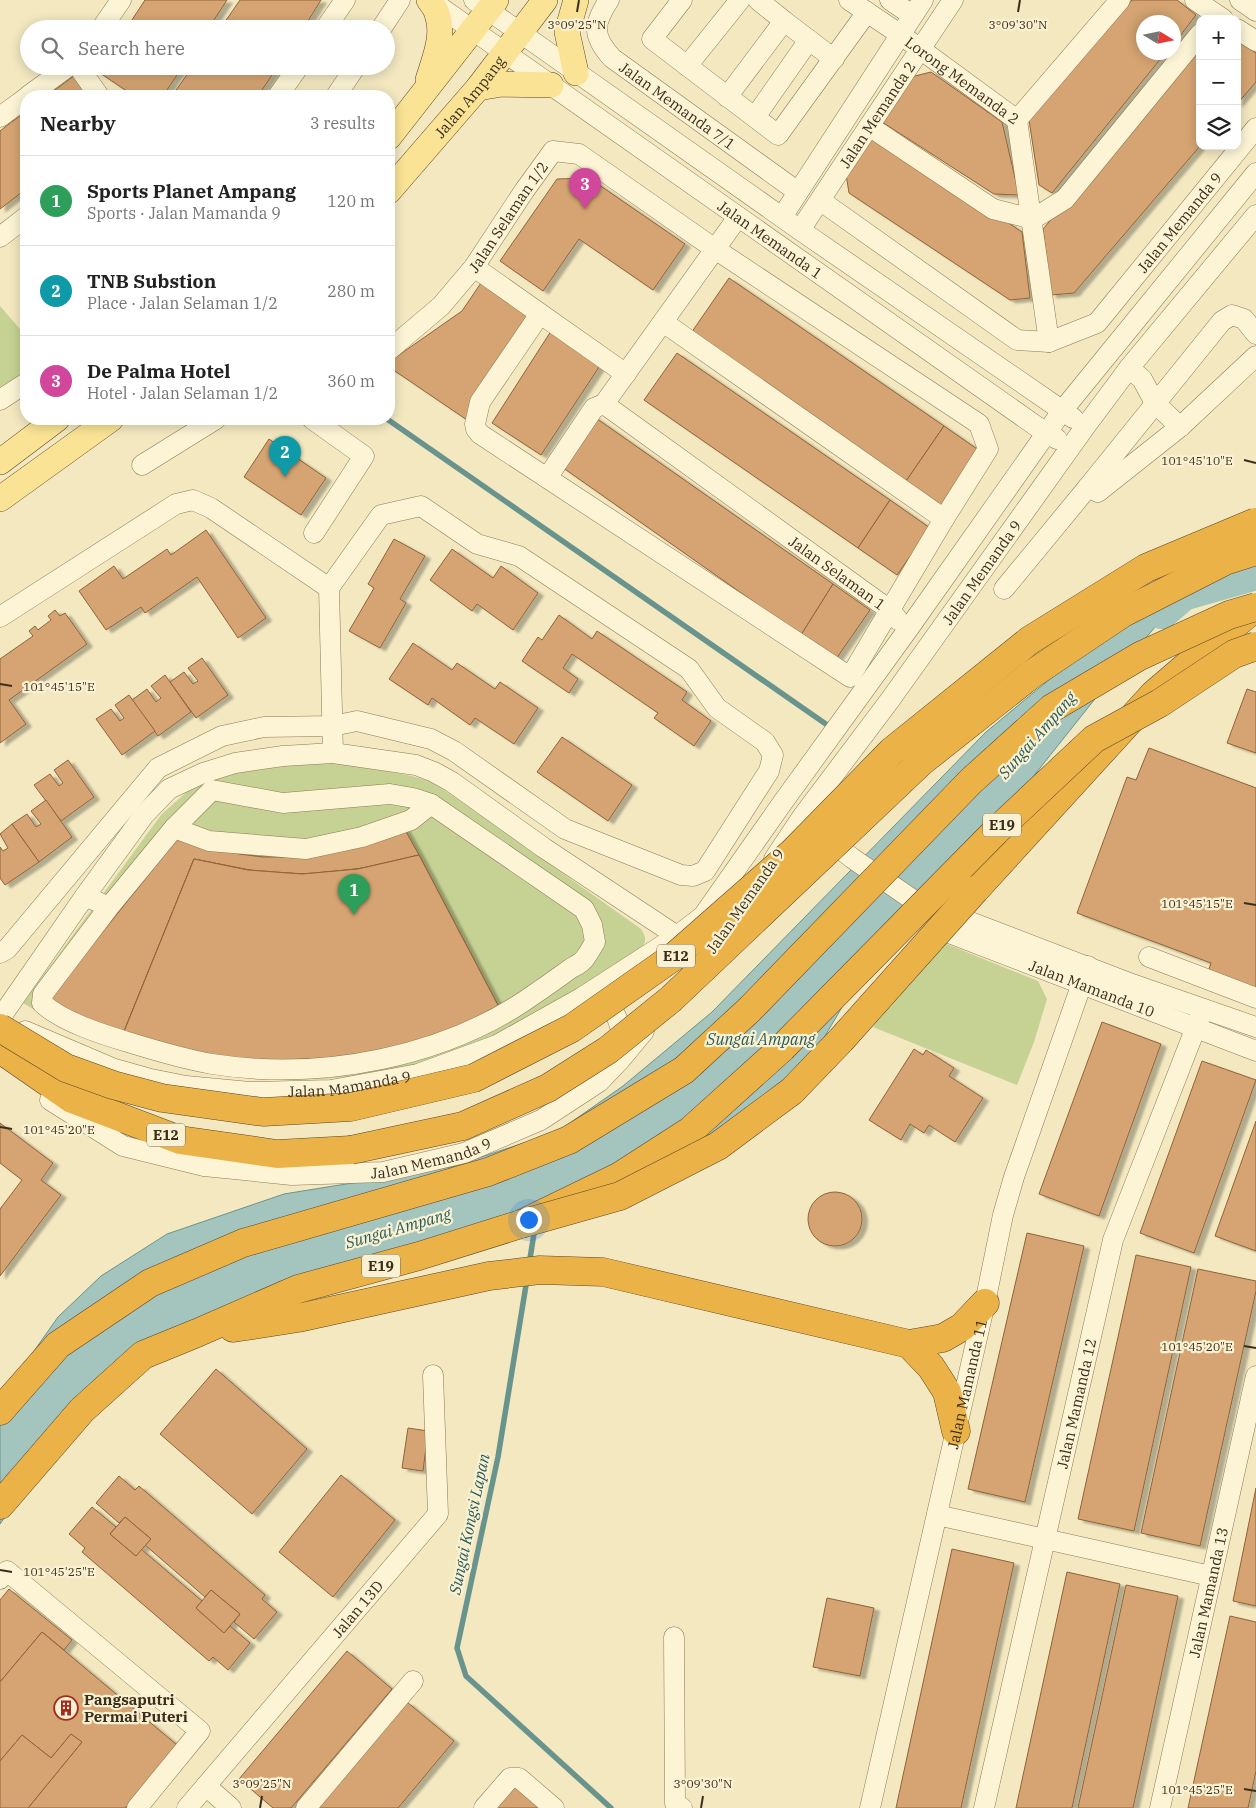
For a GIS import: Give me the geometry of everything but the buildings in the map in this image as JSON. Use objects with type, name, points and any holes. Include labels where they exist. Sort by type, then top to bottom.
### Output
[{"type":"highway","name":"E12","points":[[0,1020],[66,1068],[113,1085],[162,1098],[264,1112],[351,1107],[474,1078],[572,1028],[676,956],[793,852],[892,751],[1030,640],[1146,568],[1256,522]]},
{"type":"highway","name":"E12","points":[[0,1049],[72,1099],[180,1140],[277,1154],[351,1150],[463,1126],[548,1088],[608,1050],[671,999],[922,762],[1032,674],[1123,613],[1225,561],[1256,551]]},
{"type":"highway","points":[[522,1224],[620,1196],[718,1146],[792,1091],[841,1040],[1154,694],[1245,614],[1256,607]]},
{"type":"highway","points":[[0,1411],[58,1345],[150,1283],[243,1243],[488,1172],[560,1144],[570,1140],[684,1070],[749,1010],[971,781],[1052,708],[1140,656],[1229,615],[1256,607]]},
{"type":"highway","name":"E19","points":[[0,1505],[82,1410],[143,1355],[197,1334],[298,1289],[419,1256],[522,1224],[620,1176],[690,1131],[782,1048],[996,831],[1094,739],[1160,703],[1234,654],[1256,646]]},
{"type":"highway","points":[[197,1334],[298,1318],[489,1276],[540,1270],[603,1272],[909,1344],[943,1338],[962,1327],[985,1303]]},
{"type":"highway","points":[[909,1344],[931,1367],[947,1392],[956,1431]]},
{"type":"main road","points":[[424,92],[439,41],[440,28],[437,14],[429,0]]},
{"type":"main road","name":"Jalan Ampang","points":[[395,184],[478,88],[545,0]]},
{"type":"main road","points":[[576,0],[567,32],[576,73]]},
{"type":"main road","points":[[395,129],[473,30],[486,4]]},
{"type":"main road","points":[[478,88],[502,84],[551,85]]},
{"type":"main road","points":[[0,462],[49,425]]},
{"type":"main road","points":[[0,499],[103,425]]},
{"type":"street","points":[[107,20],[121,0]]},
{"type":"street","points":[[331,20],[345,0]]},
{"type":"street","points":[[387,20],[400,0]]},
{"type":"street","name":"Jalan Memanda 1","points":[[429,0],[1046,433],[1071,446]]},
{"type":"street","name":"Jalan Memanda 7/1","points":[[609,0],[599,15],[597,33],[601,46],[612,58],[798,192]]},
{"type":"street","points":[[682,0],[652,39],[778,135],[867,12]]},
{"type":"street","points":[[688,66],[740,0]]},
{"type":"street","points":[[758,0],[834,59]]},
{"type":"street","name":"Lorong Memanda 2","points":[[849,0],[902,34],[1017,120],[1120,0]]},
{"type":"street","points":[[890,0],[918,8]]},
{"type":"street","name":"Jalan Memanda 2","points":[[800,230],[953,0]]},
{"type":"street","points":[[1195,0],[1214,15]]},
{"type":"street","points":[[1240,0],[1256,11]]},
{"type":"street","name":"Jalan Memanda 1","points":[[486,4],[520,33],[576,73],[1085,427]]},
{"type":"street","name":"Jalan Memanda 2","points":[[782,217],[918,8]]},
{"type":"street","points":[[727,97],[784,21]]},
{"type":"street","points":[[1241,31],[1256,41]]},
{"type":"street","points":[[869,126],[993,209],[1033,219],[1065,199],[1196,39]]},
{"type":"street","points":[[755,117],[809,40]]},
{"type":"street","points":[[36,90],[57,75]]},
{"type":"street","points":[[84,75],[95,90]]},
{"type":"street","points":[[282,90],[293,75]]},
{"type":"street","points":[[340,90],[350,75]]},
{"type":"street","points":[[0,117],[20,102]]},
{"type":"street","points":[[821,200],[1017,340],[1049,342],[1033,219],[1017,120]]},
{"type":"street","name":"Jalan Memanda 9","points":[[1049,342],[1098,323],[1256,128]]},
{"type":"street","points":[[708,165],[724,140]]},
{"type":"street","name":"Jalan Selaman 1/2","points":[[395,345],[441,306],[474,267],[552,151],[579,154],[715,250]]},
{"type":"street","name":"Jalan Memanda 9","points":[[677,936],[703,916],[1062,410],[1256,173]]},
{"type":"street","name":"Jalan Memanda 9","points":[[0,1056],[47,1098],[123,1146],[204,1166],[292,1176],[383,1172],[464,1153],[541,1120],[599,1082],[620,1060],[728,931],[802,817],[890,700],[1085,427],[1130,368],[1256,215]]},
{"type":"street","points":[[547,478],[594,408],[604,404],[738,217]]},
{"type":"street","points":[[0,237],[20,222]]},
{"type":"street","name":"Jalan Selaman 1","points":[[604,404],[891,611],[988,449],[979,424],[715,250]]},
{"type":"street","points":[[474,267],[626,374]]},
{"type":"street","points":[[540,314],[480,402],[475,424],[480,434],[850,677],[891,611],[899,621],[909,628]]},
{"type":"street","points":[[1004,589],[1222,321],[1232,315],[1244,319],[1256,334]]},
{"type":"street","points":[[663,322],[944,520]]},
{"type":"street","points":[[1088,487],[1098,492],[1180,427],[1256,356]]},
{"type":"street","points":[[1130,368],[1142,379],[1154,403],[1180,427]]},
{"type":"street","points":[[999,399],[1014,377]]},
{"type":"street","points":[[0,400],[20,387]]},
{"type":"street","points":[[142,465],[206,425]]},
{"type":"street","points":[[314,533],[364,456],[320,425]]},
{"type":"street","points":[[0,617],[176,504],[193,500],[211,508],[329,588]]},
{"type":"street","points":[[0,952],[7,949],[158,768],[222,736],[264,727],[332,726],[357,721],[431,739],[454,751],[565,829],[681,875],[693,876],[704,871],[769,771],[773,755],[765,742],[717,708],[689,669],[519,556],[477,544],[421,506],[381,515],[329,588],[332,726],[333,753]]},
{"type":"street","points":[[0,1020],[97,901],[212,790],[283,803],[390,794],[413,798],[431,804],[584,909],[592,925],[595,942],[585,959],[515,1008],[459,1035],[412,1052],[367,1063],[323,1068],[268,1068],[212,1064],[184,1058],[117,1039],[80,1025],[47,1007],[42,1002],[44,994],[97,901],[144,815],[169,789],[203,773],[235,762],[283,756],[333,753],[416,766],[434,772],[452,782],[544,848],[677,936],[688,939],[708,939],[728,931]]},
{"type":"street","name":"Jalan Mamanda 10","points":[[783,802],[847,854],[930,912],[955,916],[1196,1028],[1256,1051]]},
{"type":"street","points":[[174,828],[209,841],[306,849],[362,836],[411,820],[431,804]]},
{"type":"street","points":[[529,871],[544,848]]},
{"type":"street","points":[[765,873],[789,860],[815,852],[847,854]]},
{"type":"street","name":"Jalan Mamanda 9","points":[[0,1020],[112,1068],[151,1079],[186,1086],[250,1092],[332,1090],[418,1074],[497,1045],[581,998],[677,936]]},
{"type":"street","points":[[1149,957],[1256,998]]},
{"type":"street","name":"Jalan Mamanda 10","points":[[1084,975],[1203,1009],[1256,1027]]},
{"type":"street","name":"Jalan Mamanda 11","points":[[870,1808],[985,1303],[1003,1215],[1014,1177],[1084,975]]},
{"type":"street","points":[[581,998],[600,1001],[615,1013],[623,1033],[623,1048],[620,1060]]},
{"type":"street","name":"Jalan Mamanda 12","points":[[984,1808],[1113,1240],[1203,1009]]},
{"type":"street","name":"Jalan 13D","points":[[187,1808],[438,1514],[433,1375]]},
{"type":"street","name":"Jalan Mamanda 13","points":[[1160,1808],[1256,1376]]},
{"type":"street","points":[[937,1515],[1211,1576]]},
{"type":"street","points":[[0,1579],[6,1571],[200,1731],[137,1808]]},
{"type":"street","points":[[674,1637],[675,1803],[682,1808]]},
{"type":"street","points":[[306,1808],[413,1680]]},
{"type":"street","points":[[484,1808],[510,1778],[519,1778],[554,1808]]},
{"type":"street","points":[[153,1808],[157,1803],[158,1783]]},
{"type":"street","points":[[206,1786],[231,1808]]},
{"type":"green space","points":[[0,306],[20,329],[20,374],[0,389]]},
{"type":"green space","points":[[325,759],[429,781],[452,795],[641,929],[645,939],[643,946],[563,1005],[440,1062],[376,1074],[325,1079],[281,1080],[236,1077],[55,1022],[23,1003],[161,815],[191,788],[228,772]]},
{"type":"green space","points":[[927,936],[1038,981],[1047,999],[1034,1042],[1017,1085],[873,1027]]},
{"type":"water","name":"Sungai Ampang","points":[[1183,594],[1106,685],[1009,807],[854,987],[803,1073],[696,1157],[399,1253],[144,1356],[34,1477],[0,1524],[0,1399],[58,1317],[101,1276],[167,1234],[284,1194],[451,1167],[557,1132],[623,1086],[712,1012],[986,732],[1097,640]]},
{"type":"waterway","points":[[395,425],[833,729]]},
{"type":"waterway","name":"Sungai Ampang","points":[[1162,612],[1183,594],[1256,573]]},
{"type":"waterway","name":"Sungai Kongsi Lapan","points":[[529,1265],[535,1227]]},
{"type":"waterway","name":"Sungai Kongsi Lapan","points":[[527,1279],[498,1457],[457,1648],[466,1676],[611,1808]]},
{"type":"place","name":"De Palma Hotel","points":[[585,209]]},
{"type":"place","name":"TNB Substion","points":[[285,477]]},
{"type":"place","name":"Sports Planet Ampang","points":[[354,915]]},
{"type":"place","name":"Pangsaputri Permai Puteri","points":[[66,1708]]}]
